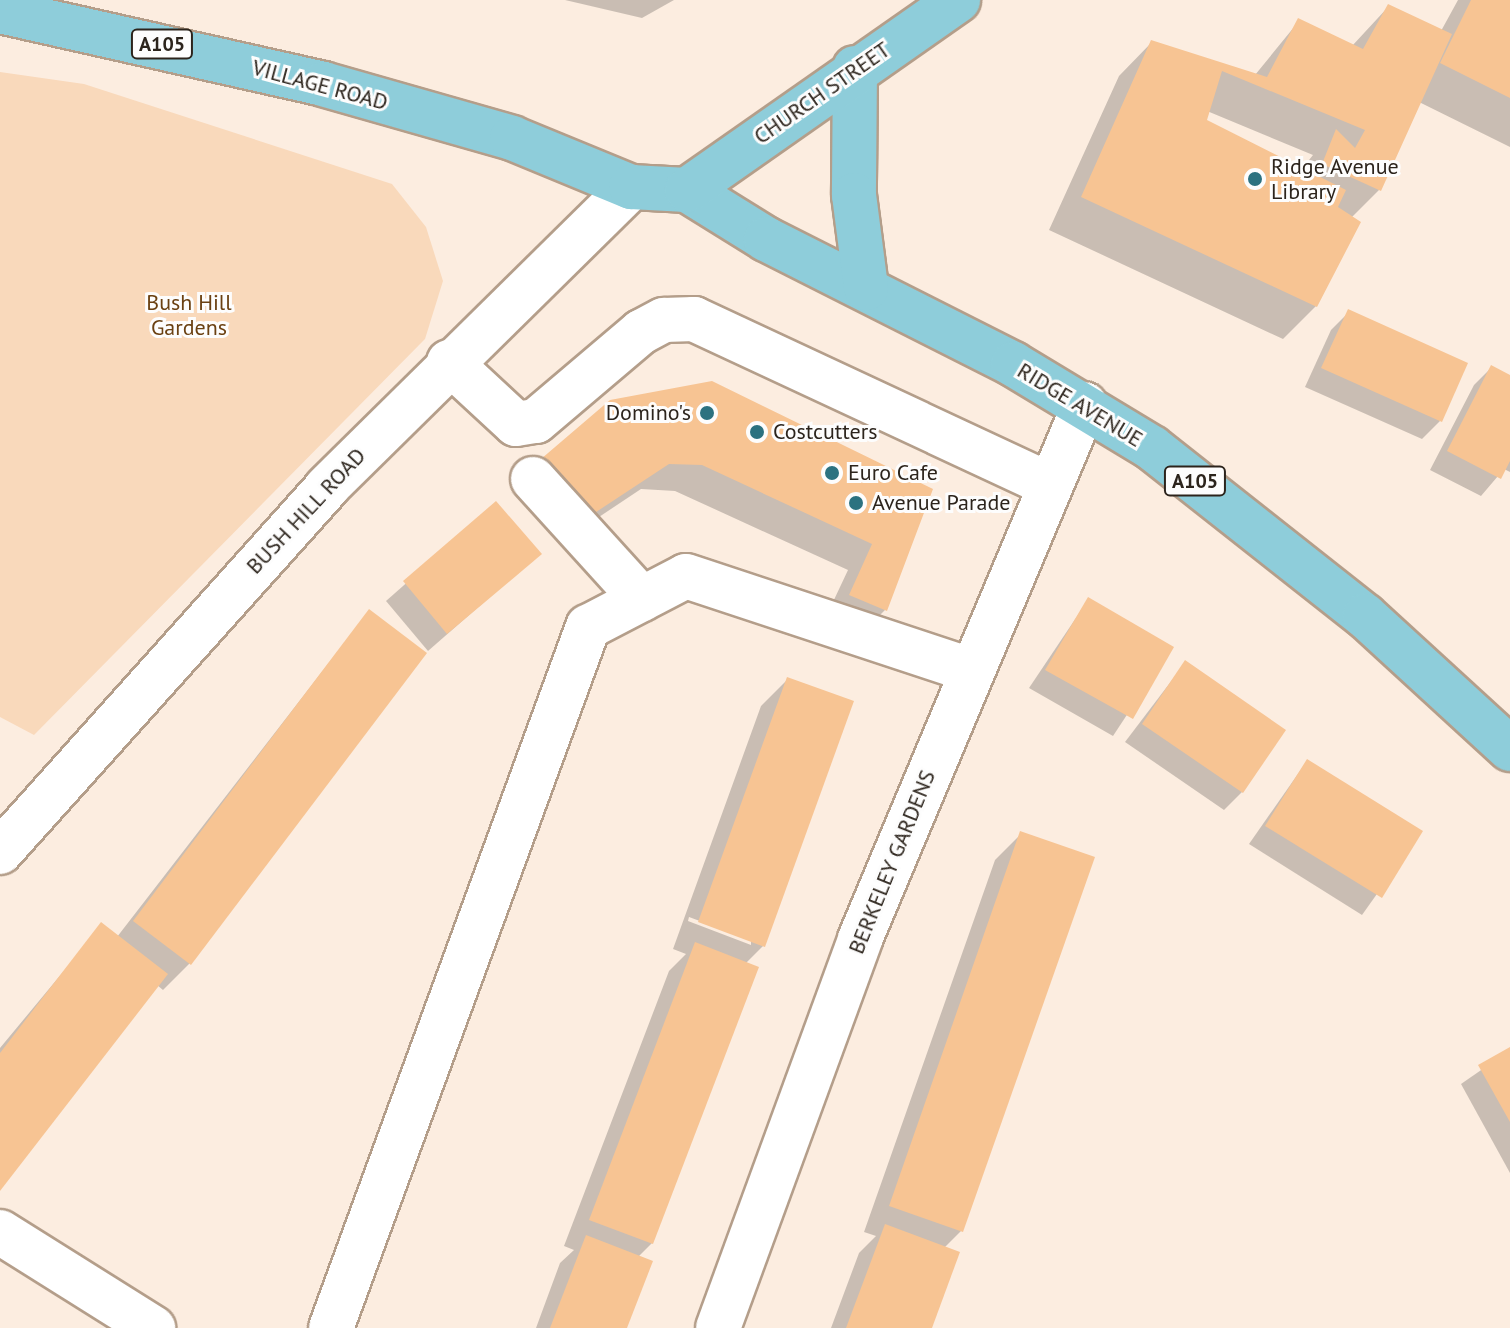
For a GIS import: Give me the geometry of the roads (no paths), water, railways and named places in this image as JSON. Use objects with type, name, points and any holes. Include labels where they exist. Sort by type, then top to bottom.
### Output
[{"type":"main road","name":"CHURCH STREET","points":[[687,190],[855,68],[958,0]]},
{"type":"main road","name":"VILLAGE ROAD","points":[[0,11],[323,84],[512,138],[631,187]]},
{"type":"main road","points":[[855,68],[854,195],[866,288]]},
{"type":"main road","name":"RIDGE AVENUE","points":[[631,187],[687,190],[766,239],[866,288],[1085,404],[1318,578],[1510,749]]},
{"type":"street","name":"BUSH HILL ROAD","points":[[0,852],[154,673],[449,362],[631,187]]},
{"type":"street","points":[[449,362],[516,424],[536,421],[641,332],[664,320],[694,319],[1050,485]]},
{"type":"street","name":"BERKELEY GARDENS","points":[[718,1328],[860,939],[970,670],[1085,404]]},
{"type":"street","points":[[533,479],[642,599]]},
{"type":"street","points":[[331,1328],[588,627],[686,576],[970,670]]},
{"type":"street","points":[[0,1232],[153,1328]]},
{"type":"place","name":"Ridge Avenue Library","points":[[1255,179]]},
{"type":"place","name":"Domino's","points":[[707,413]]},
{"type":"place","name":"Costcutters","points":[[757,432]]},
{"type":"place","name":"Euro Cafe","points":[[832,473]]},
{"type":"place","name":"Avenue Parade","points":[[856,503]]},
{"type":"park label","name":"Bush Hill Gardens","points":[[189,314]]}]
